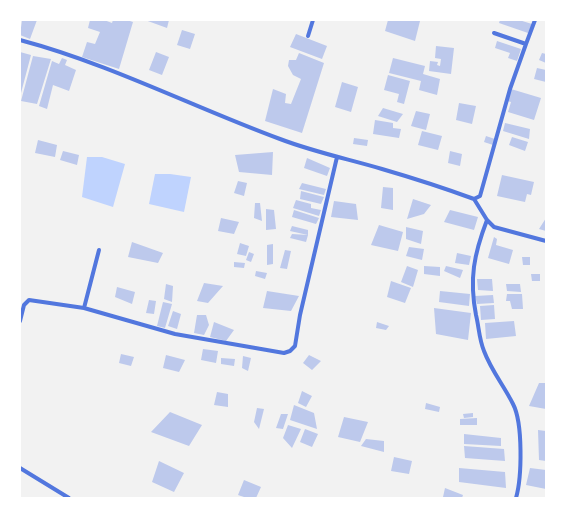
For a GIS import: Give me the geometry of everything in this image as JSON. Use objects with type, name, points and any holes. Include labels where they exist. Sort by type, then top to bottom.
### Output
[{"type":"street","points":[[308,36],[313,20]]},
{"type":"street","points":[[474,199],[480,196],[510,89],[535,20]]},
{"type":"street","points":[[494,33],[526,44]]},
{"type":"street","points":[[20,40],[72,55],[281,139],[337,157],[425,182],[474,199],[487,220],[494,227],[546,241]]},
{"type":"street","points":[[20,321],[25,301],[29,300],[84,308],[175,334],[284,353],[290,351],[295,346],[300,315],[337,157]]},
{"type":"street","points":[[487,220],[477,247],[472,275],[474,307],[479,336],[484,351],[517,413],[521,470],[516,498]]},
{"type":"street","points":[[84,308],[99,250]]},
{"type":"street","points":[[20,468],[69,498]]},
{"type":"water","points":[[87,157],[102,157],[125,164],[113,207],[82,197]]},
{"type":"water","points":[[155,174],[170,174],[191,177],[184,212],[149,204]]},
{"type":"building","points":[[22,20],[37,20],[30,39],[20,35]]},
{"type":"building","points":[[90,20],[104,20],[112,23],[113,20],[127,20],[133,22],[119,69],[82,57],[87,42],[95,44],[100,32],[88,28]]},
{"type":"building","points":[[145,20],[169,20],[167,28]]},
{"type":"building","points":[[388,20],[420,21],[415,41],[385,31]]},
{"type":"building","points":[[500,20],[519,20],[532,24],[528,33],[499,23]]},
{"type":"building","points":[[182,30],[195,34],[190,49],[177,45]]},
{"type":"building","points":[[296,34],[327,46],[322,59],[290,47]]},
{"type":"building","points":[[497,41],[521,49],[517,61],[508,58],[510,53],[495,48]]},
{"type":"building","points":[[436,46],[454,48],[451,74],[429,71],[430,61],[438,62],[437,65],[440,66],[441,59],[435,58]]},
{"type":"building","points":[[20,52],[31,55],[21,93],[20,93]]},
{"type":"building","points":[[156,52],[169,57],[162,75],[149,70]]},
{"type":"building","points":[[299,53],[324,63],[302,133],[265,121],[273,89],[286,94],[285,103],[291,104],[301,79],[293,75],[288,66],[289,60],[296,60]]},
{"type":"building","points":[[542,53],[546,54],[546,63],[539,60]]},
{"type":"building","points":[[33,56],[51,59],[37,104],[21,101]]},
{"type":"building","points":[[62,58],[67,60],[65,65],[76,70],[69,91],[53,85],[47,109],[39,106],[52,61],[59,64]]},
{"type":"building","points":[[393,58],[425,66],[423,74],[440,79],[437,95],[419,90],[421,81],[389,73]]},
{"type":"building","points":[[537,68],[546,70],[546,82],[534,79]]},
{"type":"building","points":[[388,75],[410,81],[404,104],[397,102],[399,94],[384,90]]},
{"type":"building","points":[[342,82],[358,87],[351,112],[335,107]]},
{"type":"building","points":[[511,89],[541,98],[534,120],[508,112],[511,102],[507,101]]},
{"type":"building","points":[[459,103],[476,106],[472,124],[456,120]]},
{"type":"building","points":[[383,108],[403,114],[397,122],[378,116]]},
{"type":"building","points":[[416,111],[430,114],[426,130],[411,126]]},
{"type":"building","points":[[375,120],[393,123],[393,128],[401,129],[399,138],[373,134]]},
{"type":"building","points":[[505,123],[530,129],[529,139],[503,131]]},
{"type":"building","points":[[422,131],[442,136],[438,150],[418,145]]},
{"type":"building","points":[[486,136],[495,139],[493,145],[484,142]]},
{"type":"building","points":[[512,137],[528,142],[525,151],[509,145]]},
{"type":"building","points":[[354,138],[368,140],[367,146],[353,144]]},
{"type":"building","points":[[38,140],[57,145],[55,157],[35,153]]},
{"type":"building","points":[[63,151],[79,155],[77,165],[60,160]]},
{"type":"building","points":[[450,151],[462,154],[460,166],[448,163]]},
{"type":"building","points":[[273,152],[272,175],[239,172],[235,155]]},
{"type":"building","points":[[307,158],[330,168],[327,176],[304,168]]},
{"type":"building","points":[[502,175],[534,182],[531,195],[527,194],[525,202],[497,196]]},
{"type":"building","points":[[238,181],[247,183],[244,196],[234,193]]},
{"type":"building","points":[[302,183],[326,189],[324,195],[299,189]]},
{"type":"building","points":[[383,187],[393,188],[393,210],[381,208]]},
{"type":"building","points":[[301,191],[324,197],[321,204],[300,199]]},
{"type":"building","points":[[413,199],[431,205],[424,214],[407,219]]},
{"type":"building","points":[[296,200],[311,204],[311,208],[321,210],[319,216],[293,208]]},
{"type":"building","points":[[334,201],[356,204],[358,220],[331,217]]},
{"type":"building","points":[[255,203],[260,203],[262,221],[254,218]]},
{"type":"building","points":[[266,209],[274,210],[276,229],[266,230]]},
{"type":"building","points":[[294,210],[319,218],[316,224],[292,217]]},
{"type":"building","points":[[450,210],[478,217],[474,230],[444,222]]},
{"type":"building","points":[[221,218],[239,222],[234,234],[218,231]]},
{"type":"building","points":[[546,218],[546,231],[539,229]]},
{"type":"building","points":[[379,225],[403,232],[398,251],[371,245]]},
{"type":"building","points":[[292,226],[308,230],[308,235],[290,231]]},
{"type":"building","points":[[406,227],[423,231],[421,244],[406,239]]},
{"type":"building","points":[[292,234],[308,235],[306,242],[290,238]]},
{"type":"building","points":[[494,237],[497,239],[496,245],[513,250],[509,264],[488,258]]},
{"type":"building","points":[[132,242],[163,253],[158,263],[128,257]]},
{"type":"building","points":[[240,243],[249,246],[246,256],[237,254]]},
{"type":"building","points":[[273,244],[273,264],[267,265],[267,245]]},
{"type":"building","points":[[409,247],[424,249],[422,260],[406,256]]},
{"type":"building","points":[[285,250],[291,251],[287,269],[280,268]]},
{"type":"building","points":[[249,252],[254,254],[251,262],[246,260]]},
{"type":"building","points":[[457,253],[471,256],[469,265],[455,263]]},
{"type":"building","points":[[522,257],[530,257],[530,265],[523,265]]},
{"type":"building","points":[[234,262],[245,263],[244,268],[234,267]]},
{"type":"building","points":[[407,266],[418,270],[413,287],[401,282]]},
{"type":"building","points":[[424,266],[440,267],[440,276],[424,274]]},
{"type":"building","points":[[446,266],[463,270],[460,278],[444,271]]},
{"type":"building","points":[[256,271],[267,273],[265,279],[255,276]]},
{"type":"building","points":[[531,274],[540,274],[540,281],[532,281]]},
{"type":"building","points":[[477,279],[492,279],[493,291],[478,290]]},
{"type":"building","points":[[391,281],[411,288],[405,303],[387,297]]},
{"type":"building","points":[[204,283],[223,286],[208,303],[197,301]]},
{"type":"building","points":[[166,284],[173,286],[172,302],[164,299]]},
{"type":"building","points":[[506,284],[520,284],[521,292],[507,291]]},
{"type":"building","points":[[117,287],[135,292],[132,304],[115,297]]},
{"type":"building","points":[[267,291],[299,296],[291,311],[263,308]]},
{"type":"building","points":[[440,291],[470,294],[469,306],[439,302]]},
{"type":"building","points":[[507,294],[522,294],[523,309],[512,309],[510,301],[506,301]]},
{"type":"building","points":[[493,295],[494,303],[477,304],[475,296]]},
{"type":"building","points":[[149,300],[156,301],[154,314],[146,313]]},
{"type":"building","points":[[163,302],[172,304],[165,328],[157,326]]},
{"type":"building","points":[[494,305],[495,319],[481,320],[480,306]]},
{"type":"building","points":[[434,308],[471,313],[468,340],[436,334]]},
{"type":"building","points":[[173,311],[181,314],[177,329],[168,326]]},
{"type":"building","points":[[197,315],[206,315],[209,325],[204,335],[194,333]]},
{"type":"building","points":[[514,321],[516,336],[486,339],[485,323]]},
{"type":"building","points":[[214,322],[234,330],[226,341],[210,337]]},
{"type":"building","points":[[377,322],[389,326],[386,330],[376,328]]},
{"type":"building","points":[[203,349],[218,351],[216,363],[201,360]]},
{"type":"building","points":[[121,354],[134,357],[131,366],[119,363]]},
{"type":"building","points":[[166,355],[185,360],[179,372],[163,368]]},
{"type":"building","points":[[309,355],[321,361],[312,370],[303,363]]},
{"type":"building","points":[[243,356],[251,358],[248,371],[242,368]]},
{"type":"building","points":[[221,358],[235,359],[234,366],[221,364]]},
{"type":"building","points":[[539,383],[546,383],[546,409],[529,406]]},
{"type":"building","points":[[302,391],[312,396],[306,407],[298,403]]},
{"type":"building","points":[[217,392],[228,394],[228,407],[214,405]]},
{"type":"building","points":[[426,403],[440,407],[439,412],[425,409]]},
{"type":"building","points":[[294,405],[314,413],[317,429],[290,420]]},
{"type":"building","points":[[257,408],[264,409],[259,429],[254,422]]},
{"type":"building","points":[[170,412],[202,425],[189,446],[151,432]]},
{"type":"building","points":[[473,413],[473,417],[464,418],[463,414]]},
{"type":"building","points":[[281,414],[288,414],[283,429],[276,428]]},
{"type":"building","points":[[344,417],[368,422],[360,442],[338,437]]},
{"type":"building","points":[[477,418],[477,425],[460,425],[460,419]]},
{"type":"building","points":[[288,425],[301,429],[292,448],[283,438]]},
{"type":"building","points":[[305,429],[318,434],[312,447],[300,442]]},
{"type":"building","points":[[538,430],[546,431],[546,461],[539,460]]},
{"type":"building","points":[[464,434],[501,438],[501,446],[464,444]]},
{"type":"building","points":[[366,439],[384,441],[384,452],[361,446]]},
{"type":"building","points":[[464,446],[504,449],[505,461],[465,458]]},
{"type":"building","points":[[394,457],[412,461],[409,474],[391,471]]},
{"type":"building","points":[[159,461],[184,473],[174,492],[152,482]]},
{"type":"building","points":[[459,468],[505,472],[506,488],[459,482]]},
{"type":"building","points":[[530,468],[546,470],[546,489],[526,485]]},
{"type":"building","points":[[244,480],[261,487],[256,498],[247,498],[238,495]]},
{"type":"building","points":[[445,488],[463,495],[462,498],[443,497]]}]
